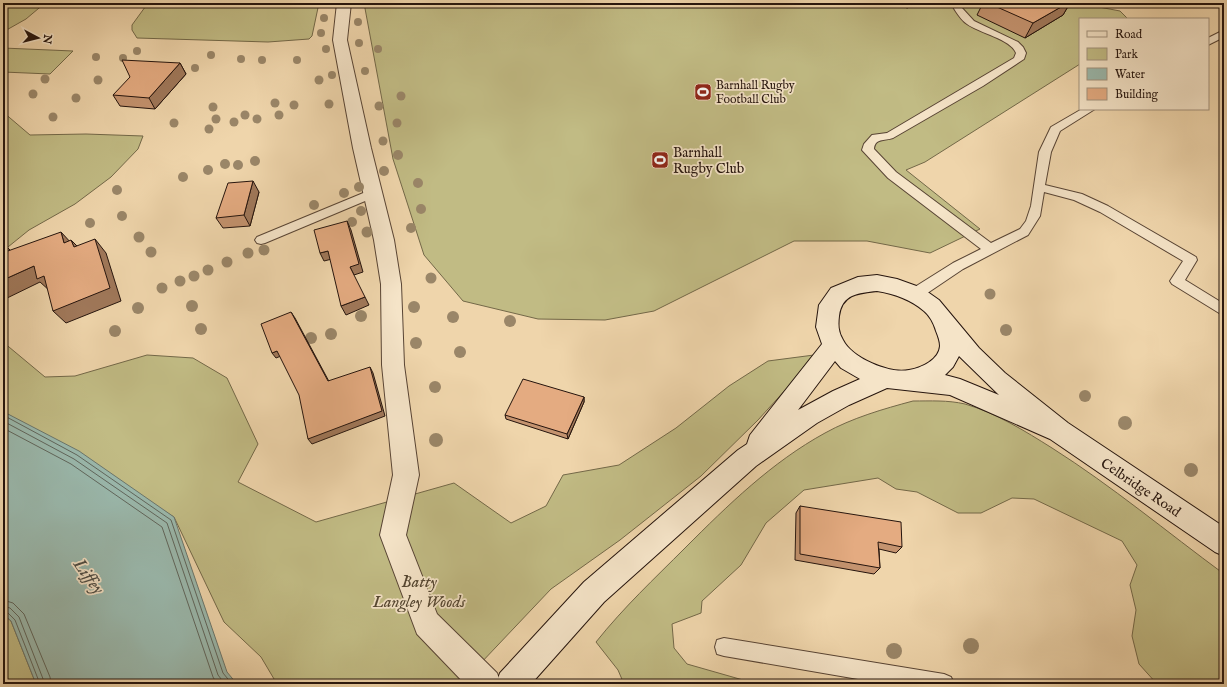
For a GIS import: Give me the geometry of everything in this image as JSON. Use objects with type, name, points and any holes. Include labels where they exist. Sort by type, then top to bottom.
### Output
[{"type":"main road","points":[[344,3],[340,40],[362,148],[384,240],[391,284],[394,365],[406,475],[393,535],[427,624],[486,684]]},
{"type":"main road","points":[[877,283],[897,287],[916,294],[932,306],[971,354],[997,380],[1059,431],[952,386],[895,379],[866,371],[849,361],[834,346],[827,327],[830,305],[838,294],[858,285],[877,283]]},
{"type":"main road","points":[[511,684],[594,592],[747,458],[809,416],[841,398],[895,379],[926,376],[943,364],[951,347],[944,320]]},
{"type":"main road","points":[[747,458],[834,346]]},
{"type":"main road","name":"Celbridge Road","points":[[1059,431],[1224,543]]},
{"type":"lane","points":[[965,3],[957,7],[964,18],[974,26],[1012,42],[1019,48],[1021,53],[1019,59],[889,136],[876,137],[869,144],[868,150],[892,175],[991,250]]},
{"type":"lane","points":[[1209,41],[1224,33]]},
{"type":"lane","points":[[916,294],[958,266],[1024,232],[1031,224],[1036,214],[1045,152],[1055,129],[1088,110]]},
{"type":"lane","points":[[1039,187],[1078,197],[1104,209],[1191,260],[1177,281],[1224,311]]},
{"type":"lane","points":[[261,240],[373,193]]},
{"type":"lane","points":[[724,647],[944,684]]},
{"type":"green space","points":[[3,3],[45,3],[26,19],[3,32]]},
{"type":"green space","points":[[148,3],[319,3],[312,36],[309,39],[268,42],[137,38],[132,30],[132,25]]},
{"type":"green space","name":"Barnhall Rugby Club","points":[[364,3],[1078,3],[1120,11],[1127,18],[1079,18],[1079,65],[925,162],[906,170],[980,229],[930,253],[867,241],[794,241],[654,311],[605,320],[538,319],[463,301],[424,255],[393,159]]},
{"type":"green space","points":[[3,48],[73,51],[50,74],[3,72]]},
{"type":"green space","points":[[3,112],[30,135],[86,134],[143,136],[138,149],[111,177],[75,204],[29,230],[3,251]]},
{"type":"green space","name":"Batty Langley Woods","points":[[3,342],[45,377],[75,376],[147,355],[193,358],[227,378],[258,444],[238,482],[316,522],[454,483],[511,523],[546,506],[563,475],[619,465],[676,428],[729,386],[768,361],[814,355],[758,420],[701,476],[620,540],[551,589],[461,684],[277,684],[261,657],[224,622],[174,517],[6,413],[3,409]]},
{"type":"green space","points":[[913,401],[946,401],[965,404],[988,412],[1021,429],[1096,478],[1224,574],[1224,684],[1157,684],[1139,664],[1132,636],[1136,610],[1130,585],[1137,565],[1122,541],[1034,499],[1012,498],[981,513],[958,513],[917,492],[896,489],[878,478],[804,490],[766,523],[741,565],[702,601],[701,613],[672,624],[674,648],[687,664],[757,684],[624,684],[618,670],[596,642],[628,605],[701,532],[751,485],[787,457],[825,433],[857,418]]},
{"type":"green space","points":[[3,614],[11,621],[36,684],[3,684]]},
{"type":"water","name":"Liffey","points":[[3,409],[6,413],[79,451],[174,517],[227,672],[237,684],[36,684],[11,621],[3,614]]},
{"type":"building","points":[[988,3],[1068,3],[1033,23]]},
{"type":"building","points":[[122,60],[180,63],[149,98],[113,95],[130,77]]},
{"type":"building","points":[[253,181],[244,215],[216,218],[228,183]]},
{"type":"building","points":[[347,221],[359,264],[350,267],[365,297],[341,306],[328,251],[320,253],[314,230]]},
{"type":"building","points":[[61,232],[64,243],[71,240],[74,247],[95,239],[110,288],[53,311],[44,276],[37,279],[34,266],[3,280],[3,248],[5,252]]},
{"type":"building","points":[[291,312],[328,381],[370,367],[382,411],[308,439],[299,395],[277,351],[272,353],[261,324]]},
{"type":"building","points":[[523,379],[584,397],[567,434],[505,415]]},
{"type":"building","points":[[800,506],[901,522],[902,547],[878,542],[880,568],[800,554]]},
{"type":"place","name":"Barnhall Rugby Football Club","points":[[703,92]]},
{"type":"place","name":"Barnhall Rugby Club","points":[[660,160]]}]
